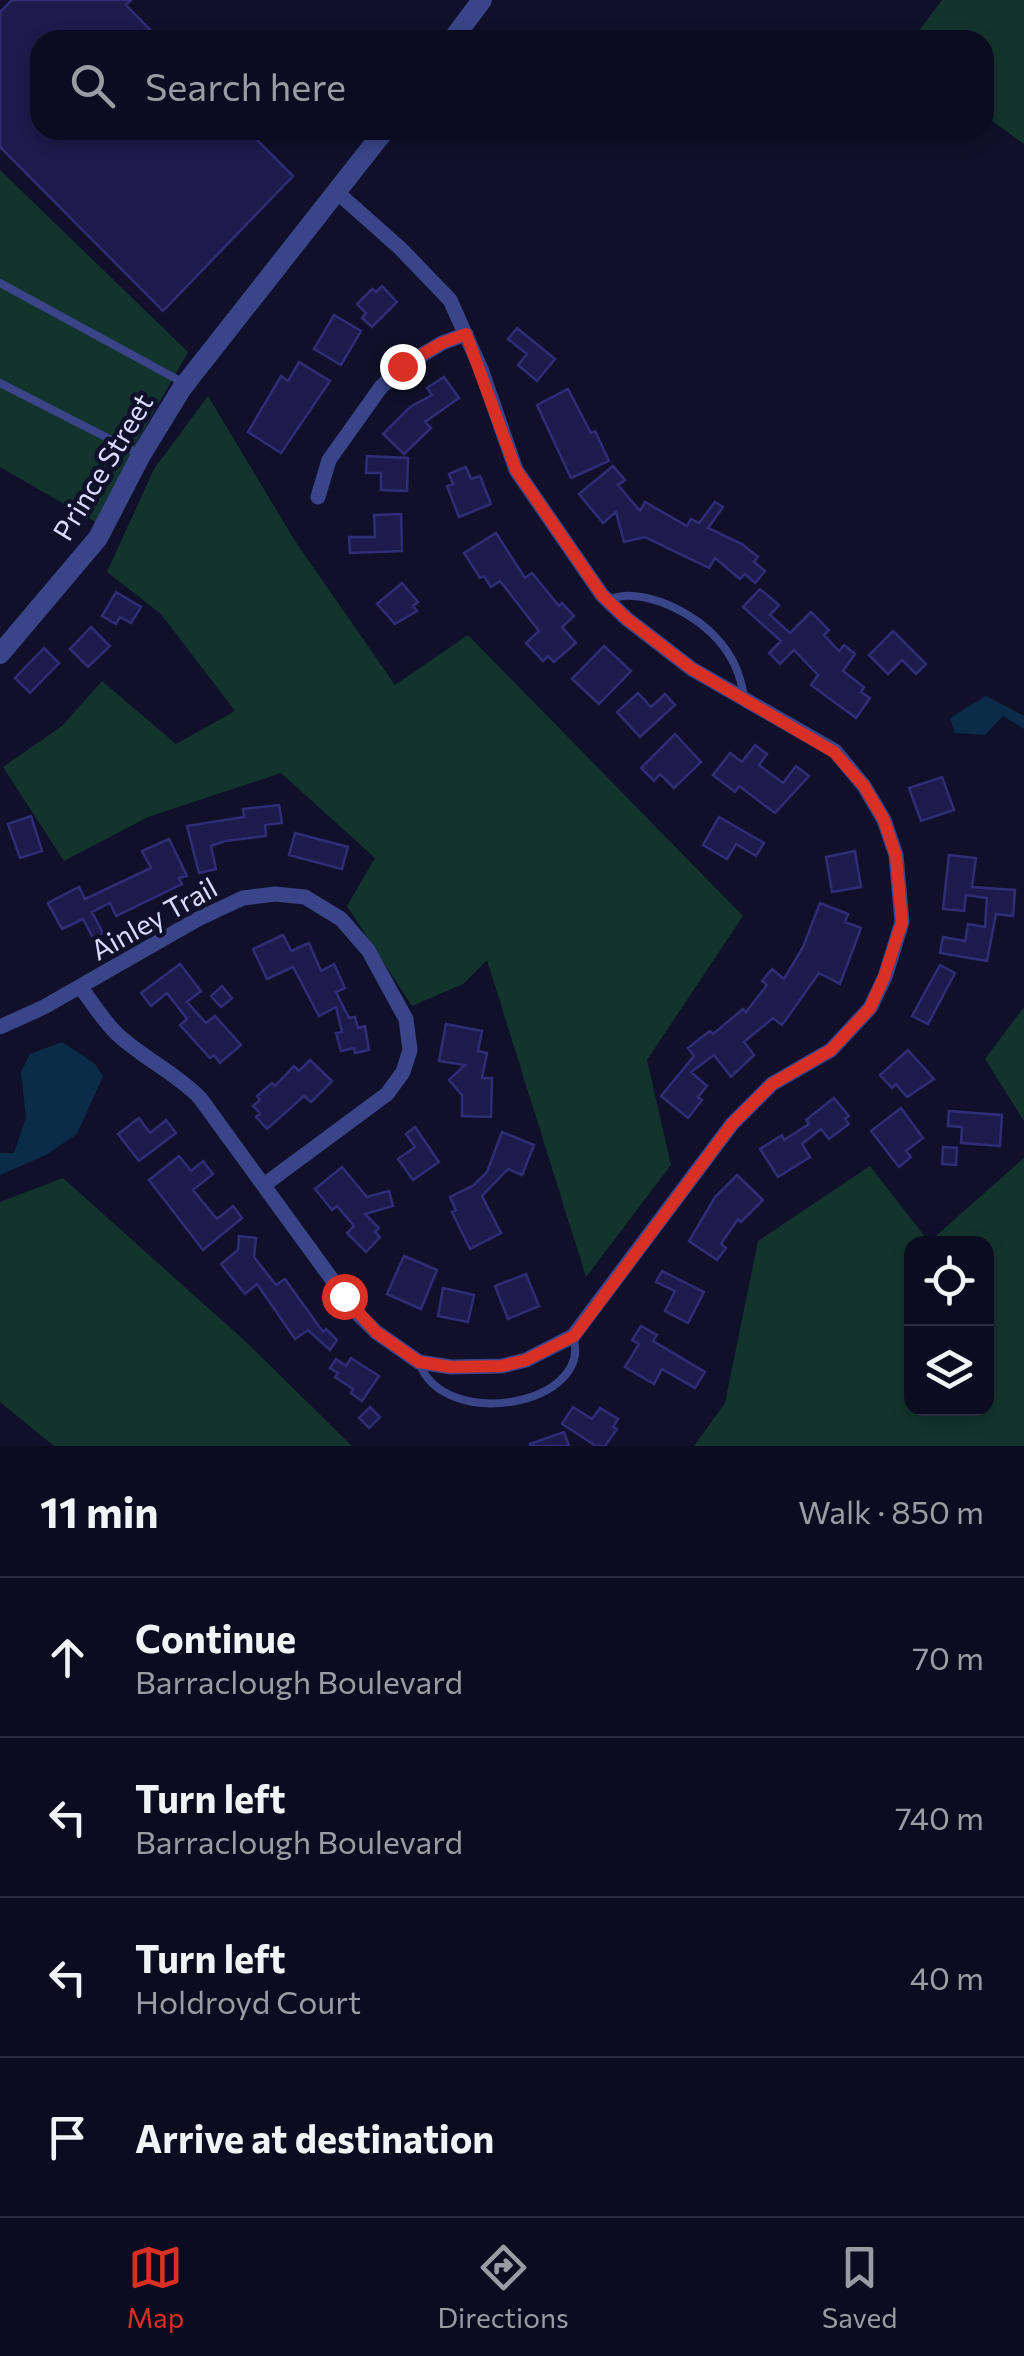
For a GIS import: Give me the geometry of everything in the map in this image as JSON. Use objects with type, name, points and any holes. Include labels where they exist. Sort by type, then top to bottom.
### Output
[{"type":"street","points":[[460,30],[482,0]]},
{"type":"street","name":"Prince Street","points":[[0,654],[98,538],[141,455],[186,384],[378,140]]},
{"type":"street","points":[[81,988],[115,1032],[182,1080],[200,1098],[355,1311],[376,1332],[419,1362],[451,1367],[502,1366],[526,1360],[574,1336],[732,1124],[772,1084],[831,1050],[870,1008],[902,922],[896,856],[884,820],[864,786],[834,752],[692,669],[608,600],[516,470],[450,300],[401,249],[338,193]]},
{"type":"street","points":[[318,497],[328,460],[381,387],[402,366],[466,334]]},
{"type":"street","name":"Ainley Trail","points":[[0,1026],[10,1025],[81,988],[198,919],[243,898],[275,894],[305,897],[341,918],[368,950],[406,1018],[410,1050],[402,1072],[387,1094],[264,1185]]},
{"type":"lane","points":[[0,283],[186,384]]},
{"type":"lane","points":[[0,384],[141,455]]},
{"type":"lane","points":[[608,600],[629,595],[651,598],[681,610],[704,626],[732,658],[744,699]]},
{"type":"lane","points":[[419,1362],[425,1375],[446,1395],[484,1404],[508,1402],[557,1386],[566,1378],[576,1344],[574,1336]]},
{"type":"green space","points":[[942,0],[1024,0],[1024,144],[994,122],[994,30],[920,30]]},
{"type":"green space","points":[[0,170],[188,352],[130,454],[97,523],[0,467]]},
{"type":"green space","points":[[208,396],[295,541],[395,685],[468,635],[743,916],[647,1060],[671,1165],[586,1277],[487,960],[463,984],[412,1006],[347,906],[375,858],[281,773],[148,817],[64,861],[3,767],[62,726],[102,681],[176,744],[235,711],[161,614],[107,572],[154,469]]},
{"type":"green space","points":[[1024,1007],[1024,1121],[985,1059]]},
{"type":"green space","points":[[1024,1158],[1024,1446],[694,1446],[725,1403],[758,1241],[870,1166],[924,1236],[904,1236],[904,1416],[994,1416],[994,1236],[936,1236]]},
{"type":"green space","points":[[63,1178],[245,1341],[352,1446],[54,1446],[0,1402],[0,1202]]},
{"type":"water","points":[[986,696],[1024,716],[1024,729],[1003,716],[985,735],[955,733],[950,718]]},
{"type":"water","points":[[62,1042],[95,1064],[103,1076],[77,1134],[46,1155],[0,1175],[0,1153],[14,1153],[26,1118],[21,1072],[30,1054]]},
{"type":"building","points":[[12,0],[131,0],[126,5],[150,30],[30,30],[30,140],[257,140],[293,176],[163,311],[0,147],[0,12]]},
{"type":"building","points":[[382,286],[397,302],[372,327],[362,318],[366,313],[357,304],[372,289],[376,292]]},
{"type":"building","points":[[334,315],[361,331],[341,365],[314,349]]},
{"type":"building","points":[[517,328],[555,359],[537,381],[518,365],[527,354],[508,339]]},
{"type":"building","points":[[299,362],[330,381],[281,453],[248,432],[281,376],[288,381]]},
{"type":"building","points":[[444,377],[459,398],[425,422],[431,428],[404,454],[383,434],[410,407],[432,395],[427,388]]},
{"type":"building","points":[[568,389],[609,461],[571,478],[537,405]]},
{"type":"building","points":[[367,456],[408,458],[407,491],[381,490],[381,473],[366,473]]},
{"type":"building","points":[[613,466],[625,480],[618,485],[640,511],[645,502],[687,526],[691,519],[699,523],[715,502],[723,507],[708,528],[742,544],[758,557],[754,562],[765,571],[755,583],[745,574],[740,579],[715,558],[709,568],[645,537],[624,542],[616,512],[603,523],[579,494]]},
{"type":"building","points":[[466,467],[471,479],[480,476],[491,504],[459,517],[447,486],[453,484],[449,474]]},
{"type":"building","points":[[401,514],[402,551],[350,553],[349,537],[375,537],[374,515]]},
{"type":"building","points":[[496,533],[525,578],[532,573],[559,606],[562,603],[574,616],[562,627],[576,643],[554,662],[548,656],[543,661],[526,643],[539,631],[500,581],[491,587],[484,576],[480,578],[464,553]]},
{"type":"building","points":[[402,583],[418,602],[413,606],[417,611],[395,624],[377,604]]},
{"type":"building","points":[[760,589],[779,605],[770,615],[790,633],[811,612],[829,630],[824,635],[839,651],[844,645],[855,654],[843,671],[864,687],[861,692],[870,698],[856,718],[811,685],[818,675],[794,650],[780,664],[769,653],[781,641],[743,607]]},
{"type":"building","points":[[116,592],[141,607],[131,623],[120,617],[116,624],[102,616]]},
{"type":"building","points":[[91,627],[110,646],[88,667],[70,649]]},
{"type":"building","points":[[893,631],[926,664],[916,674],[902,660],[888,674],[869,655]]},
{"type":"building","points":[[604,646],[631,671],[599,704],[572,679]]},
{"type":"building","points":[[44,648],[59,663],[30,693],[15,678]]},
{"type":"building","points":[[638,693],[651,707],[665,694],[675,705],[640,737],[617,712]]},
{"type":"building","points":[[675,734],[701,762],[674,788],[660,774],[654,781],[641,768]]},
{"type":"building","points":[[755,745],[767,754],[759,765],[783,783],[796,766],[809,776],[775,813],[739,786],[735,792],[713,775],[730,753],[742,762]]},
{"type":"building","points":[[942,777],[954,810],[921,821],[909,788]]},
{"type":"building","points":[[279,805],[282,823],[265,825],[266,836],[211,846],[216,869],[199,873],[187,826],[244,817],[243,809]]},
{"type":"building","points":[[31,816],[42,851],[20,858],[8,824]]},
{"type":"building","points":[[719,817],[764,843],[756,856],[736,844],[727,859],[703,845]]},
{"type":"building","points":[[295,833],[348,847],[342,869],[289,855]]},
{"type":"building","points":[[169,839],[187,876],[179,878],[182,884],[116,916],[110,903],[92,912],[103,933],[93,938],[83,919],[62,929],[48,903],[79,887],[85,899],[151,868],[142,851]]},
{"type":"building","points":[[855,851],[861,887],[832,892],[826,857]]},
{"type":"building","points":[[949,855],[976,858],[972,887],[1015,890],[1013,916],[996,914],[987,961],[940,953],[943,937],[965,941],[968,924],[985,927],[987,898],[966,895],[964,911],[943,909]]},
{"type":"building","points":[[820,903],[848,914],[845,922],[861,928],[840,984],[819,973],[782,1025],[773,1018],[744,1042],[754,1055],[731,1077],[714,1055],[691,1072],[707,1086],[688,1118],[661,1096],[694,1056],[688,1048],[710,1031],[713,1034],[743,1009],[746,1012],[767,985],[762,981],[772,969],[784,979],[803,947]]},
{"type":"building","points":[[283,935],[291,951],[309,943],[321,971],[334,964],[345,988],[336,992],[349,1018],[355,1017],[358,1028],[365,1026],[369,1050],[341,1051],[336,1033],[342,1032],[336,1007],[319,1016],[293,967],[267,979],[253,949]]},
{"type":"building","points":[[180,964],[201,991],[187,1002],[206,1023],[215,1016],[241,1045],[220,1063],[214,1055],[210,1058],[180,1025],[187,1019],[167,993],[151,1006],[141,993]]},
{"type":"building","points":[[940,965],[955,973],[928,1024],[912,1016]]},
{"type":"building","points":[[222,986],[232,998],[221,1007],[211,996]]},
{"type":"building","points":[[446,1024],[482,1031],[478,1051],[487,1053],[482,1078],[492,1078],[491,1117],[462,1116],[462,1095],[449,1080],[465,1065],[439,1061]]},
{"type":"building","points":[[908,1050],[934,1079],[907,1097],[896,1084],[892,1088],[880,1075]]},
{"type":"building","points":[[310,1060],[332,1081],[311,1102],[304,1096],[267,1129],[256,1117],[260,1113],[253,1106],[260,1100],[257,1096],[272,1083],[275,1086],[294,1066],[299,1071]]},
{"type":"building","points":[[834,1098],[849,1116],[845,1119],[849,1124],[829,1139],[821,1129],[802,1144],[810,1157],[778,1177],[760,1149],[809,1124],[806,1120]]},
{"type":"building","points":[[901,1108],[923,1138],[906,1151],[911,1157],[899,1167],[871,1131]]},
{"type":"building","points":[[949,1111],[1002,1115],[1000,1146],[961,1143],[962,1127],[948,1126]]},
{"type":"building","points":[[139,1118],[150,1133],[166,1120],[176,1133],[139,1161],[118,1134]]},
{"type":"building","points":[[415,1127],[439,1162],[413,1180],[398,1159],[415,1147],[406,1134]]},
{"type":"building","points":[[502,1132],[534,1145],[522,1175],[508,1169],[482,1196],[501,1233],[470,1249],[452,1212],[456,1210],[450,1197],[474,1185],[487,1172]]},
{"type":"building","points":[[943,1147],[957,1148],[956,1165],[942,1164]]},
{"type":"building","points":[[179,1156],[191,1171],[203,1161],[213,1174],[193,1190],[217,1219],[233,1206],[242,1218],[203,1250],[149,1180]]},
{"type":"building","points":[[342,1167],[367,1197],[389,1191],[393,1206],[365,1214],[379,1228],[375,1232],[380,1237],[366,1252],[347,1233],[354,1226],[337,1206],[332,1210],[315,1189]]},
{"type":"building","points":[[737,1175],[763,1200],[741,1222],[738,1219],[721,1244],[726,1248],[717,1260],[689,1241],[715,1197]]},
{"type":"building","points":[[239,1236],[256,1238],[254,1257],[276,1285],[285,1279],[323,1332],[326,1329],[337,1340],[330,1350],[308,1330],[295,1339],[257,1284],[245,1294],[221,1264],[238,1250]]},
{"type":"building","points":[[404,1256],[437,1270],[421,1309],[387,1294]]},
{"type":"building","points":[[662,1271],[704,1292],[688,1323],[665,1311],[675,1291],[656,1282]]},
{"type":"building","points":[[526,1274],[539,1306],[508,1319],[495,1286]]},
{"type":"building","points":[[443,1288],[474,1295],[468,1322],[438,1316]]},
{"type":"building","points":[[641,1326],[657,1335],[653,1341],[705,1372],[695,1388],[662,1369],[654,1384],[625,1367],[639,1344],[632,1340]]},
{"type":"building","points":[[351,1358],[379,1376],[362,1401],[330,1368],[336,1359],[346,1366]]},
{"type":"building","points":[[370,1407],[380,1417],[369,1428],[359,1418]]},
{"type":"building","points":[[573,1407],[592,1419],[600,1408],[618,1419],[613,1427],[617,1429],[605,1446],[596,1446],[562,1424]]},
{"type":"building","points":[[564,1432],[569,1446],[530,1446],[530,1444]]},
{"type":"route","points":[[344,1296],[376,1332],[419,1362],[479,1369],[502,1366],[526,1360],[574,1336],[732,1124],[772,1084],[831,1050],[870,1008],[902,922],[896,856],[884,820],[864,786],[834,752],[692,669],[602,595],[516,470],[466,334],[402,366]]}]
